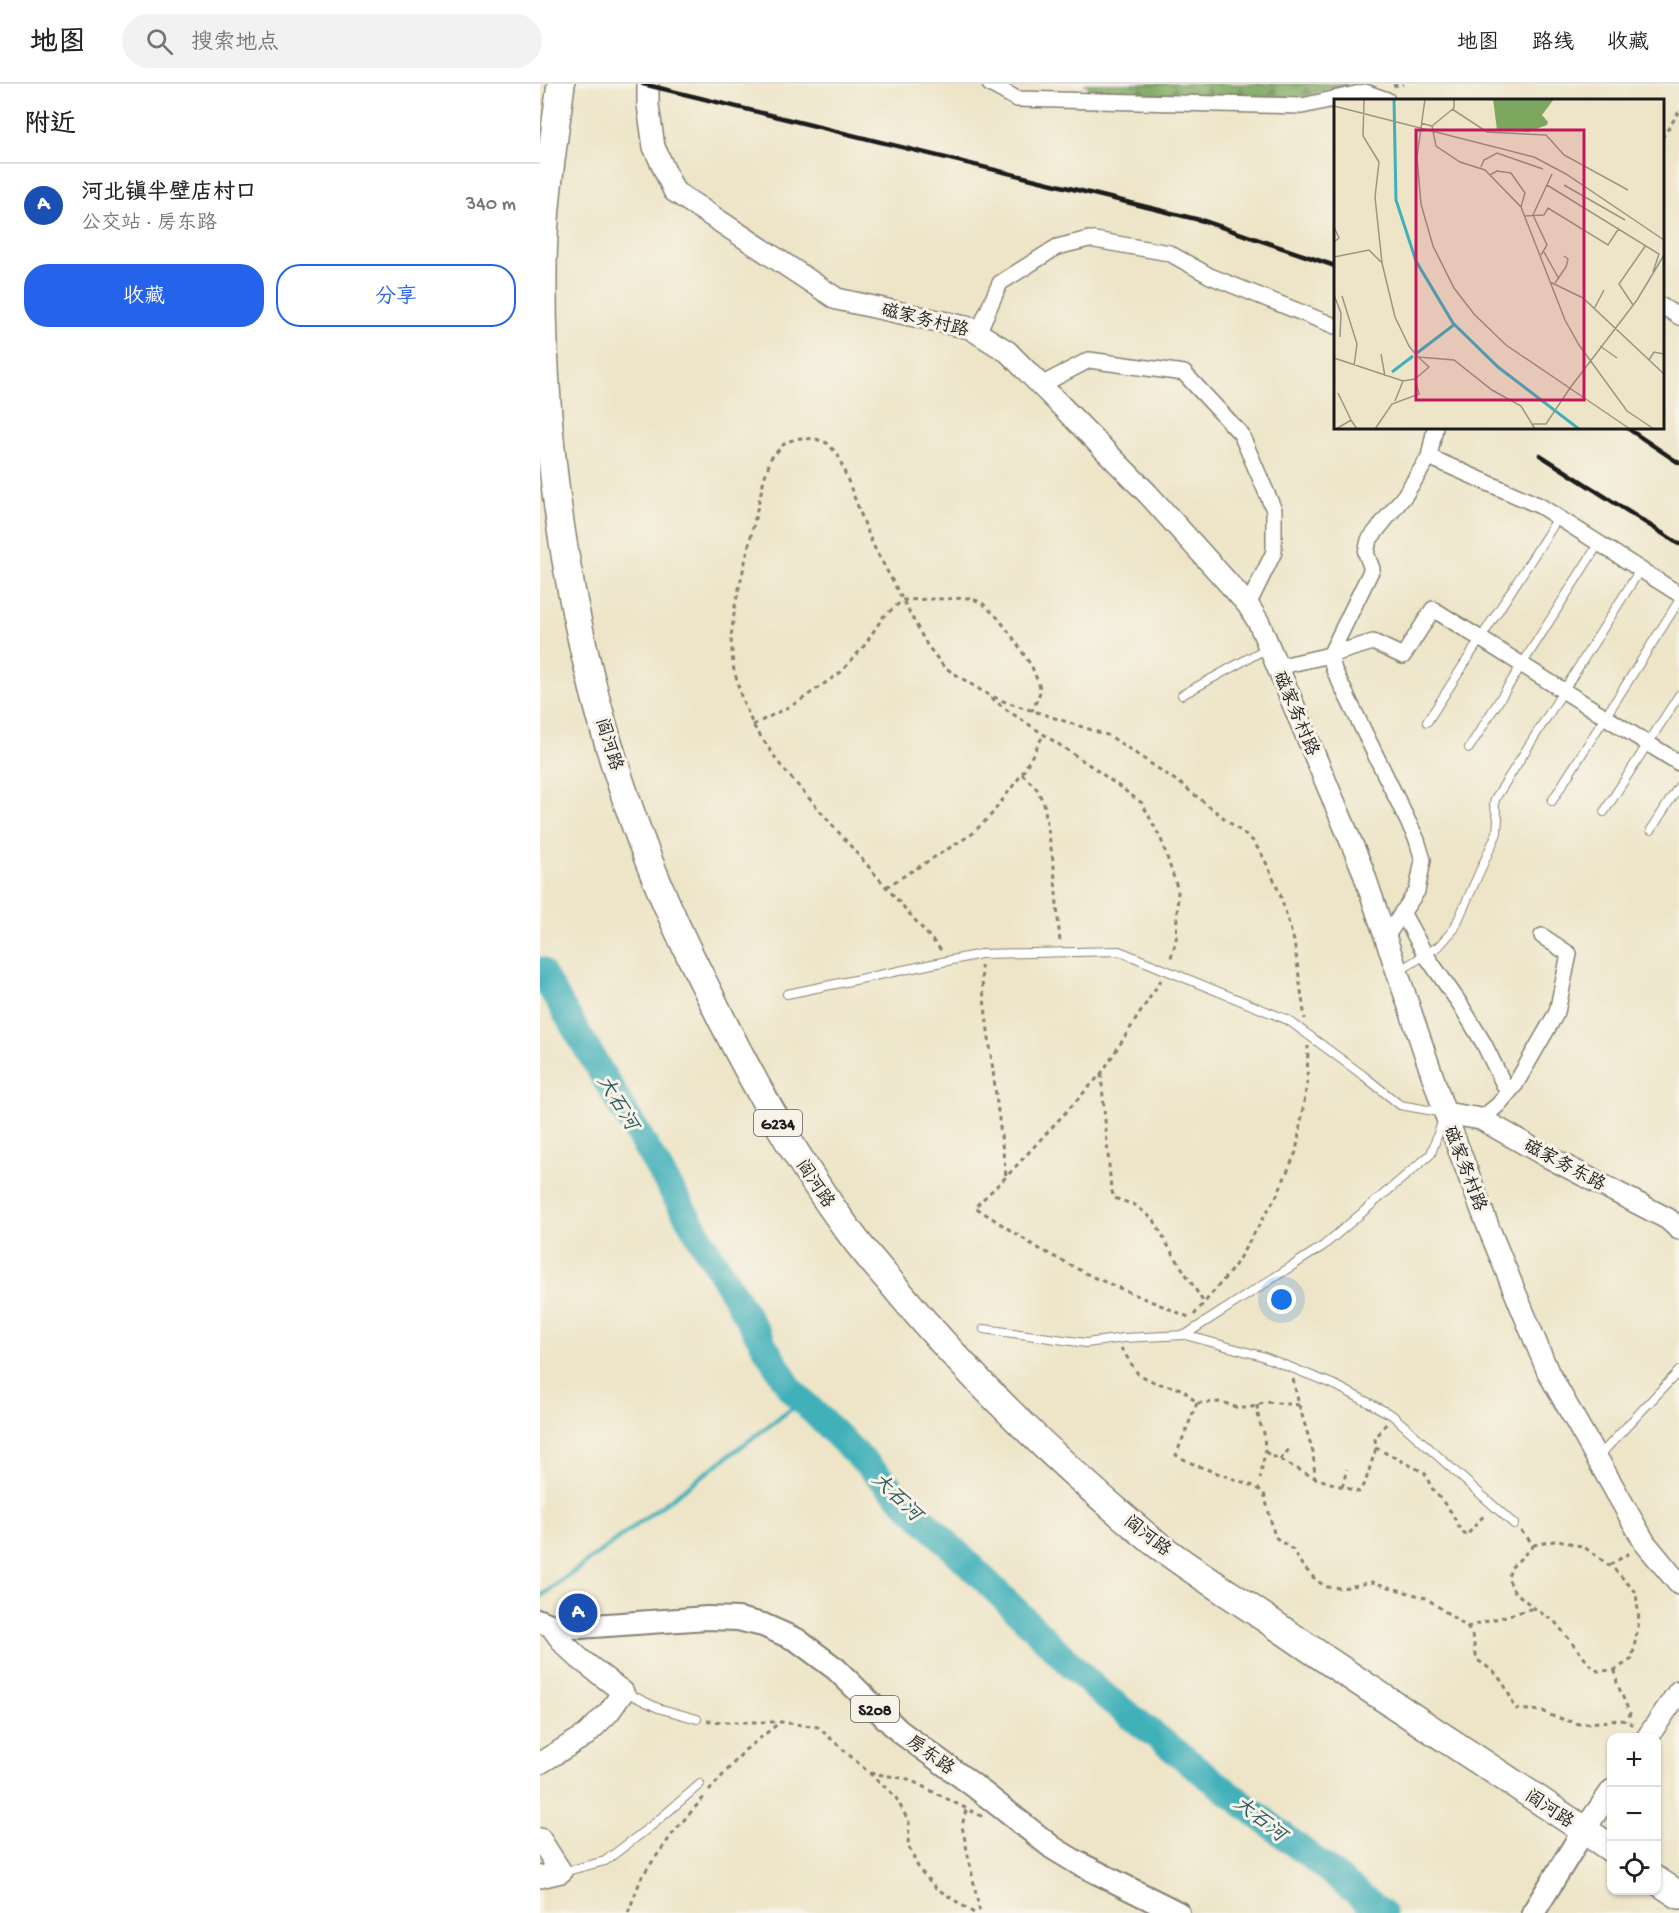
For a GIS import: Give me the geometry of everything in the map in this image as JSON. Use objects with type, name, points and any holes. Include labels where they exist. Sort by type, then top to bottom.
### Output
[{"type":"highway","name":"阎河路","points":[[561,84],[547,194],[543,267],[544,357],[554,483],[570,585],[594,693],[651,866],[684,945],[753,1080],[797,1154],[851,1236],[929,1329],[1025,1429],[1149,1538],[1309,1649],[1607,1846]]},
{"type":"highway","points":[[1661,1883],[1679,1895]]},
{"type":"main road","name":"房东路","points":[[545,1623],[579,1627],[707,1618],[738,1619],[763,1625],[797,1640],[836,1670],[899,1731],[1053,1848],[1076,1862],[1178,1913]]},
{"type":"main road","points":[[1533,1913],[1584,1830]]},
{"type":"street","name":"磁家务村路","points":[[648,84],[648,105],[654,147],[674,191],[837,299],[969,328],[1008,352],[1148,494],[1248,604],[1269,646],[1362,868],[1445,1113],[1489,1229],[1548,1372],[1644,1543],[1679,1584]]},
{"type":"street","points":[[990,84],[1017,99],[1302,106],[1365,92],[1384,99]]},
{"type":"street","points":[[978,333],[1000,283],[1056,247],[1089,239],[1169,253],[1210,276],[1334,326]]},
{"type":"street","points":[[1664,307],[1679,317]]},
{"type":"street","points":[[1041,385],[1089,360],[1184,373],[1241,434],[1274,510],[1274,552],[1248,604]]},
{"type":"street","points":[[1386,937],[1417,891],[1423,860],[1417,840],[1334,670],[1330,656],[1372,569],[1366,553],[1369,540],[1405,495],[1428,457],[1435,429]]},
{"type":"street","points":[[1428,457],[1540,506],[1679,594]]},
{"type":"street","points":[[1277,667],[1330,656],[1373,642],[1403,656],[1433,609],[1679,763]]},
{"type":"street","points":[[1402,912],[1425,954],[1460,1004],[1484,1044],[1508,1093]]},
{"type":"street","points":[[1481,1119],[1498,1105],[1515,1085],[1557,1012],[1569,954],[1542,936]]},
{"type":"street","name":"磁家务东路","points":[[1445,1113],[1481,1119],[1550,1158],[1668,1218],[1679,1229]]},
{"type":"street","points":[[540,1763],[586,1735],[609,1713],[623,1692],[580,1659],[545,1623]]},
{"type":"street","points":[[1646,1733],[1679,1691]]},
{"type":"street","points":[[1584,1830],[1607,1796]]},
{"type":"street","points":[[540,1839],[561,1872],[540,1877]]},
{"type":"lane","points":[[1427,722],[1558,518]]},
{"type":"lane","points":[[1469,748],[1599,543]]},
{"type":"lane","points":[[1397,972],[1439,946],[1454,929],[1497,833],[1498,818],[1494,805],[1495,799],[1640,570]]},
{"type":"lane","points":[[1552,801],[1679,601]]},
{"type":"lane","points":[[1182,695],[1269,646]]},
{"type":"lane","points":[[1604,812],[1679,695]]},
{"type":"lane","points":[[1651,830],[1679,786]]},
{"type":"lane","points":[[787,994],[981,954],[1119,951],[1288,1020],[1364,1076],[1400,1106],[1445,1113],[1431,1154],[1348,1225],[1323,1246],[1185,1335]]},
{"type":"lane","points":[[984,1329],[1086,1343],[1185,1335],[1262,1356],[1337,1386],[1392,1415],[1514,1524]]},
{"type":"lane","points":[[1597,1458],[1679,1371]]},
{"type":"lane","points":[[623,1692],[658,1708],[697,1719]]},
{"type":"lane","points":[[561,1872],[605,1861],[655,1823],[700,1784]]},
{"type":"path","points":[[1664,135],[1679,112]]},
{"type":"path","points":[[950,961],[781,766],[753,724],[741,696],[733,666],[731,638],[735,606],[764,479],[771,458],[786,442],[800,438],[816,439],[828,443],[838,455],[872,543],[927,645],[944,667],[1142,803],[1161,839],[1178,890],[1176,941],[1167,970],[1101,1074],[1006,1177],[975,1207],[1036,1247],[1084,1272],[1191,1318]]},
{"type":"path","points":[[753,724],[798,702],[840,672],[864,646],[883,617],[903,600],[969,598],[981,602],[998,618],[1032,667],[1041,690],[1032,711]]},
{"type":"path","points":[[985,693],[1110,736],[1181,784],[1253,841],[1264,858],[1280,894],[1294,942],[1308,1035],[1307,1084],[1296,1152],[1277,1195],[1234,1267],[1191,1318],[1185,1335]]},
{"type":"path","points":[[886,886],[972,834],[991,815],[1022,774],[1044,734]]},
{"type":"path","points":[[1022,774],[1037,789],[1044,804],[1054,867],[1060,953]]},
{"type":"path","points":[[981,954],[982,982],[1006,1177]]},
{"type":"path","points":[[1101,1074],[1111,1188],[1114,1198],[1135,1205],[1154,1220],[1204,1303]]},
{"type":"path","points":[[1115,1339],[1138,1374],[1156,1383],[1182,1389],[1197,1403],[1222,1402],[1238,1408],[1249,1408],[1266,1402],[1299,1405]]},
{"type":"path","points":[[1291,1368],[1313,1452],[1315,1478]]},
{"type":"path","points":[[1197,1403],[1176,1455],[1194,1465],[1256,1487],[1264,1493],[1275,1537],[1293,1550],[1302,1565],[1315,1579],[1326,1587],[1343,1588],[1372,1582],[1426,1598],[1467,1626],[1472,1635],[1477,1660],[1503,1681],[1515,1709],[1543,1711],[1579,1724],[1627,1721],[1642,1733]]},
{"type":"path","points":[[1257,1405],[1264,1433],[1265,1452],[1260,1479]]},
{"type":"path","points":[[1265,1452],[1315,1478],[1359,1492],[1366,1480],[1376,1448],[1375,1439],[1392,1415]]},
{"type":"path","points":[[1280,1460],[1290,1448]]},
{"type":"path","points":[[1376,1448],[1425,1473],[1431,1487],[1452,1513],[1466,1536],[1493,1505]]},
{"type":"path","points":[[1342,1487],[1347,1469]]},
{"type":"path","points":[[1514,1524],[1534,1545]]},
{"type":"path","points":[[1559,1540],[1584,1547],[1610,1565],[1636,1592],[1639,1621],[1632,1659],[1615,1670],[1598,1671],[1590,1665],[1556,1623],[1514,1591],[1508,1578],[1511,1568],[1534,1545],[1559,1540]]},
{"type":"path","points":[[1610,1565],[1644,1543]]},
{"type":"path","points":[[1467,1626],[1534,1608]]},
{"type":"path","points":[[1615,1670],[1617,1683],[1630,1714],[1627,1721]]},
{"type":"path","points":[[697,1719],[726,1722],[781,1722],[818,1727],[895,1796],[909,1822],[908,1845],[919,1869],[936,1888],[974,1913]]},
{"type":"path","points":[[628,1913],[642,1876],[676,1829],[746,1749],[781,1722]]},
{"type":"path","points":[[868,1773],[908,1779],[988,1819]]},
{"type":"path","points":[[966,1810],[962,1826],[980,1913]]},
{"type":"green space","points":[[1085,84],[1348,84],[1298,98],[1099,94]]},
{"type":"waterway","name":"大石河","points":[[540,970],[791,1390],[1097,1690],[1383,1913]]},
{"type":"waterway","points":[[540,1597],[802,1401]]},
{"type":"railway","points":[[643,84],[1204,221],[1334,266]]},
{"type":"railway","points":[[1628,429],[1679,463]]},
{"type":"railway","points":[[1540,455],[1679,544]]},
{"type":"place","name":"河北镇半壁店村口","points":[[578,1613]]}]
